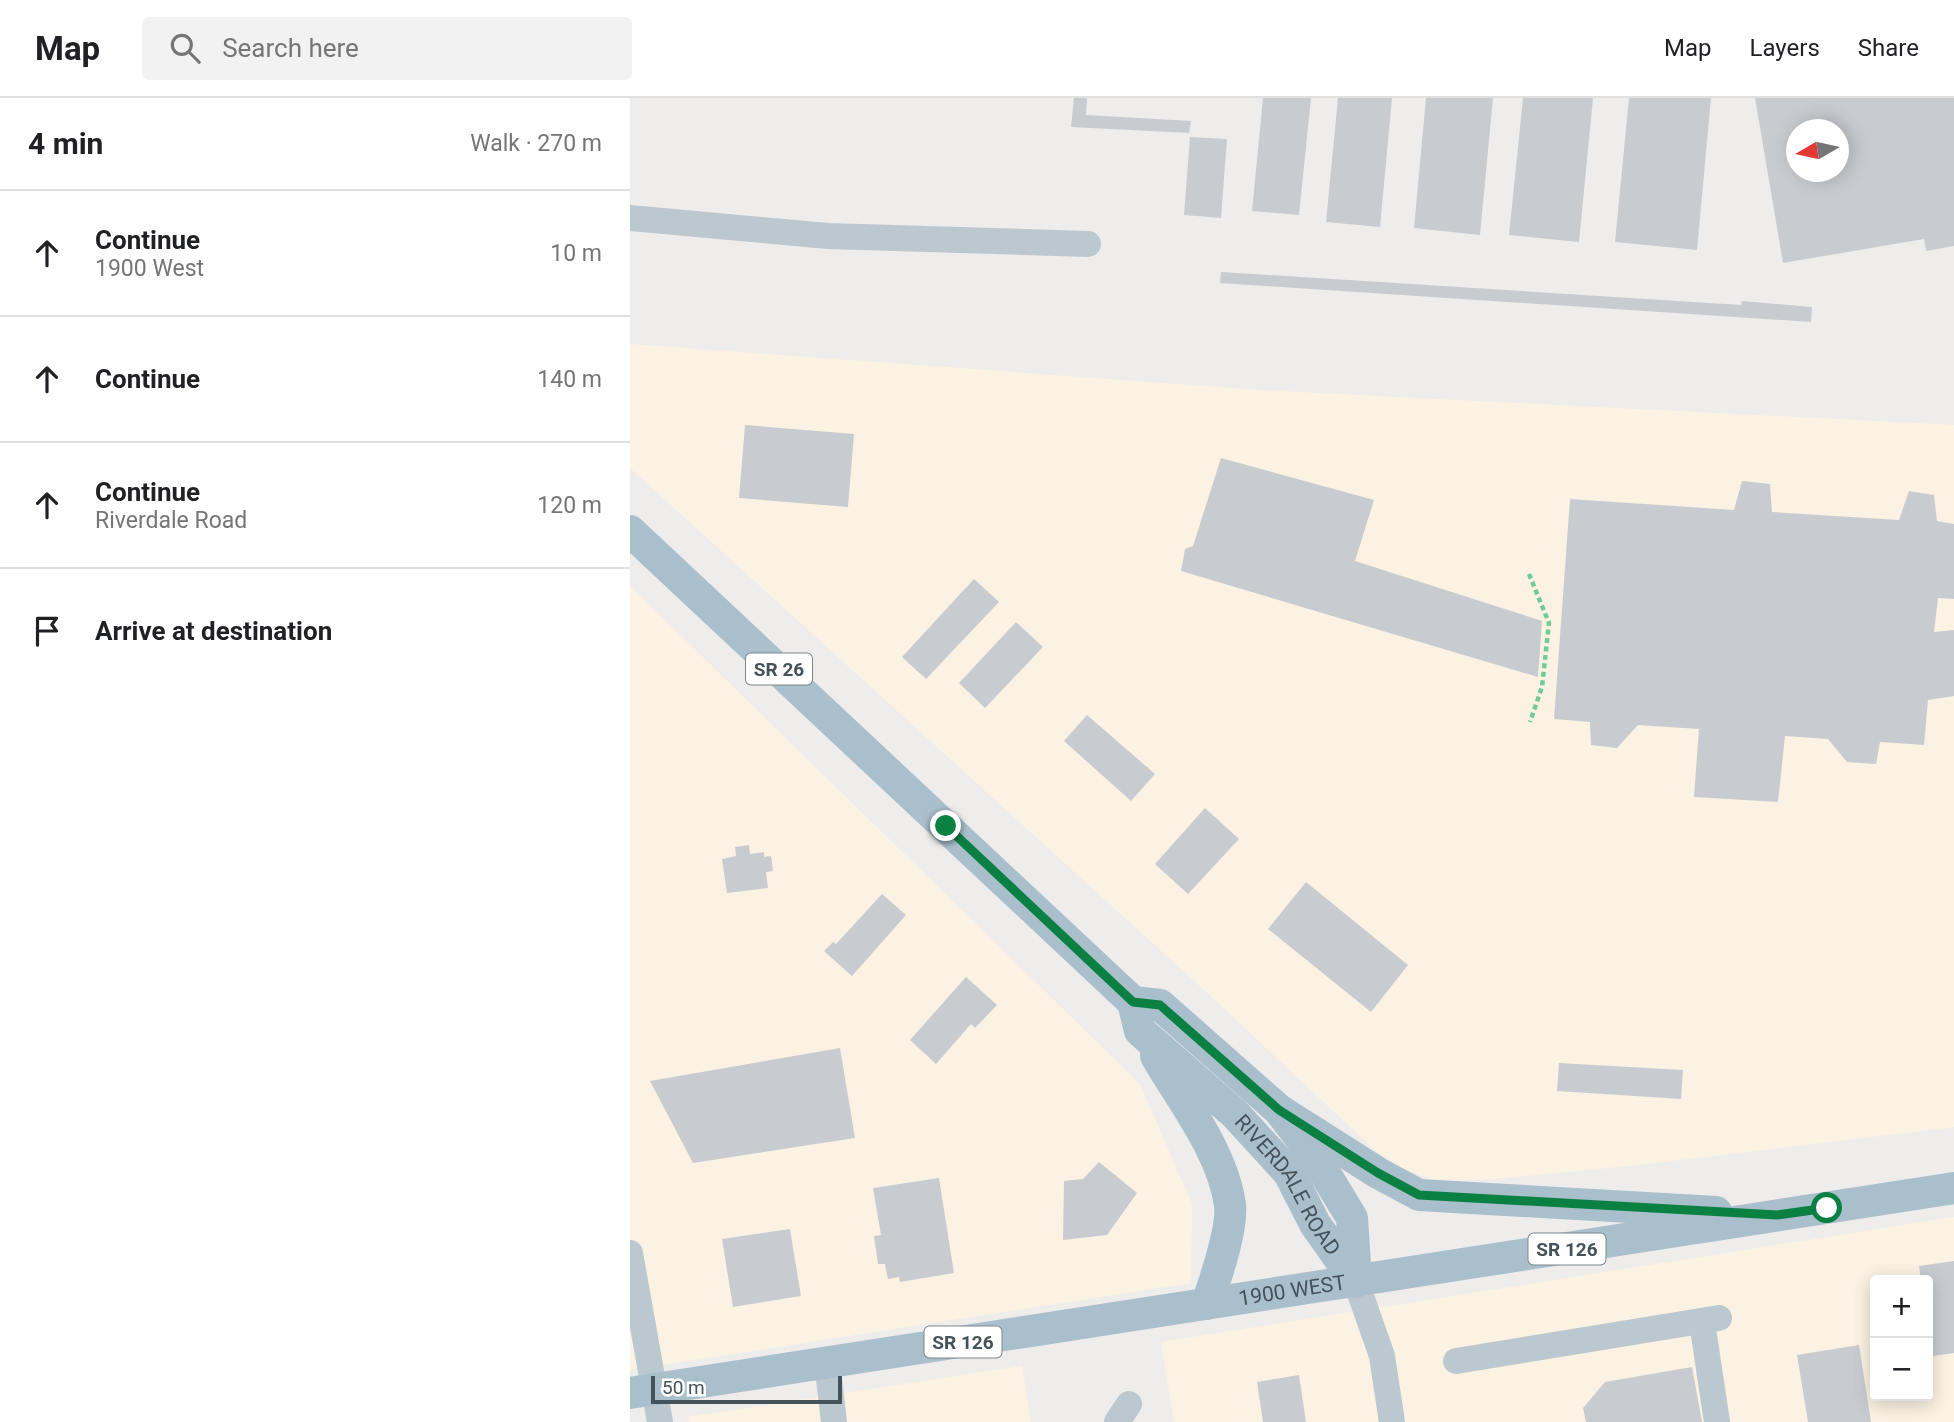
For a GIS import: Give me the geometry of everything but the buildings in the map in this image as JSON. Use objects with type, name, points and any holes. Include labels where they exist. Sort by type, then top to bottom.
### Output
[{"type":"main road","name":"RIVERDALE ROAD","points":[[630,531],[1137,1016],[1235,1114],[1289,1173],[1315,1224],[1356,1282]]},
{"type":"main road","name":"RIVERDALE ROAD","points":[[1137,1016],[1160,1005],[1279,1110],[1315,1157],[1352,1218],[1356,1282]]},
{"type":"main road","points":[[1137,1016],[1218,1161],[1230,1207],[1223,1251],[1207,1304]]},
{"type":"main road","points":[[1279,1110],[1378,1173],[1419,1195],[1777,1215]]},
{"type":"main road","name":"1900 WEST","points":[[642,1391],[1954,1188]]},
{"type":"street","points":[[630,218],[828,236],[1087,244]]},
{"type":"street","points":[[631,1258],[642,1391],[660,1422]]},
{"type":"street","points":[[1356,1282],[1382,1356],[1392,1422]]},
{"type":"street","points":[[1456,1361],[1711,1320],[1717,1422]]},
{"type":"street","points":[[827,1362],[834,1422]]},
{"type":"path","points":[[1529,574],[1549,623],[1542,687],[1530,722]]},
{"type":"shaded area","points":[[630,344],[1260,390],[1954,425],[1954,1127],[1638,1165],[1496,1179],[1431,1179],[1399,1167],[1376,1151],[1203,989],[630,468]]},
{"type":"shaded area","points":[[630,586],[1140,1084],[1192,1204],[1191,1283],[630,1370]]},
{"type":"shaded area","points":[[1954,1217],[1954,1422],[1174,1422],[1161,1342]]},
{"type":"shaded area","points":[[1022,1366],[1031,1422],[689,1422],[688,1417]]},
{"type":"route","points":[[946,826],[1049,920],[1133,1002],[1160,1005],[1279,1110],[1378,1173],[1419,1195],[1777,1215],[1827,1208]]}]
